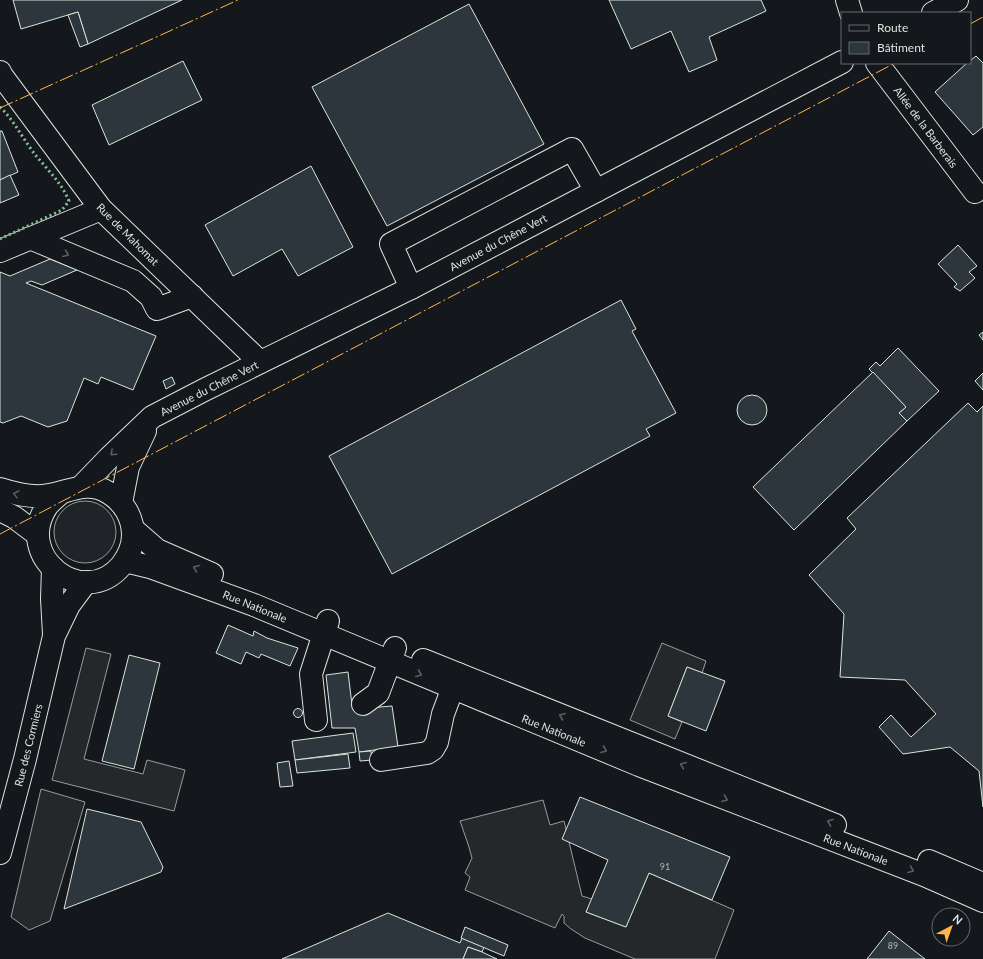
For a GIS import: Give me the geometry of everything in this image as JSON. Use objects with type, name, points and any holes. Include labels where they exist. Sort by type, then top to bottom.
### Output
[{"type":"street","points":[[847,0],[851,12]]},
{"type":"street","points":[[935,12],[957,0]]},
{"type":"street","name":"Avenue du Chêne Vert","points":[[81,487],[152,417],[411,288],[841,63]]},
{"type":"street","name":"Allée de la Barberais","points":[[878,64],[975,192]]},
{"type":"street","name":"Rue de Mahomat","points":[[0,72],[101,209],[260,362]]},
{"type":"street","points":[[411,288],[391,244],[565,152],[572,149],[596,191]]},
{"type":"street","points":[[0,251],[101,209]]},
{"type":"street","points":[[30,238],[133,281],[151,298],[157,309],[192,296]]},
{"type":"street","name":"Avenue du Chêne Vert","points":[[122,503],[128,467],[152,417]]},
{"type":"street","points":[[0,489],[21,495],[41,496],[61,493],[76,487],[93,487],[109,492],[122,503],[131,520],[133,540],[130,552],[125,561],[117,570],[108,576],[86,582],[71,580],[58,573],[47,563],[40,550],[38,535],[40,519],[48,504],[61,493]]},
{"type":"street","points":[[0,510],[14,517],[38,535]]},
{"type":"street","name":"Rue Nationale","points":[[133,529],[157,550],[256,599],[455,681],[645,748],[983,896]]},
{"type":"street","name":"Rue Nationale","points":[[125,561],[150,567],[256,599]]},
{"type":"street","name":"Rue des Cormiers","points":[[53,568],[52,599],[54,636]]},
{"type":"street","name":"Rue des Cormiers","points":[[0,853],[25,759],[54,636],[69,605],[86,582]]},
{"type":"street","points":[[316,720],[311,674],[326,628]]},
{"type":"street","points":[[363,704],[378,693],[392,655]]},
{"type":"street","points":[[381,760],[427,753],[434,749],[443,714],[455,681]]},
{"type":"shaded area","points":[[79,501],[91,501],[107,510],[114,520],[116,532],[114,544],[107,554],[91,563],[79,563],[68,558],[59,549],[54,538],[54,526],[59,515],[68,506]]},
{"type":"shaded area","points":[[662,643],[706,661],[702,673],[687,667],[668,716],[682,722],[675,739],[630,720]]},
{"type":"shaded area","points":[[86,648],[111,654],[84,759],[143,774],[147,760],[185,770],[174,811],[52,780]]},
{"type":"shaded area","points":[[41,789],[85,802],[50,921],[29,930],[11,917]]},
{"type":"shaded area","points":[[543,800],[550,825],[564,821],[582,896],[592,899],[586,912],[626,927],[649,873],[734,910],[715,959],[635,959],[585,938],[564,923],[564,916],[562,914],[555,928],[465,890],[470,877],[465,873],[472,858],[460,821]]},
{"type":"building","points":[[13,0],[182,0],[88,44],[78,12],[21,29]]},
{"type":"building","points":[[609,0],[761,0],[766,11],[709,37],[717,60],[689,72],[671,31],[631,49]]},
{"type":"building","points":[[469,4],[544,144],[387,226],[312,87]]},
{"type":"building","points":[[78,12],[88,44],[80,47],[68,15]]},
{"type":"building","points":[[976,56],[983,63],[983,127],[973,135],[935,92],[966,64],[971,64],[971,60]]},
{"type":"building","points":[[183,61],[202,100],[109,145],[92,105]]},
{"type":"building","points":[[0,131],[2,131],[18,172],[0,180]]},
{"type":"building","points":[[311,166],[353,247],[298,276],[282,249],[233,276],[205,225]]},
{"type":"building","points":[[10,175],[19,195],[0,203],[0,180]]},
{"type":"building","points":[[958,245],[977,266],[969,272],[975,278],[960,291],[954,287],[957,284],[938,264]]},
{"type":"building","points":[[50,259],[77,270],[42,285],[31,281],[26,283],[156,336],[133,390],[101,377],[98,384],[84,378],[67,421],[48,427],[21,416],[3,423],[0,422],[0,272],[10,276]]},
{"type":"building","points":[[621,300],[636,329],[632,331],[676,413],[646,429],[650,436],[392,574],[329,456]]},
{"type":"building","points":[[983,332],[983,340],[979,335]]},
{"type":"building","points":[[898,348],[939,391],[907,421],[899,413],[906,407],[869,369],[876,362],[880,366]]},
{"type":"building","points":[[873,372],[906,407],[899,413],[907,421],[794,530],[753,487]]},
{"type":"building","points":[[983,373],[983,390],[975,381]]},
{"type":"building","points":[[172,377],[175,384],[166,389],[163,381]]},
{"type":"building","points":[[752,395],[762,400],[767,410],[762,420],[752,425],[742,420],[737,410],[742,400]]},
{"type":"building","points":[[968,403],[977,412],[983,406],[983,807],[979,771],[950,747],[903,754],[879,727],[891,715],[911,737],[936,714],[905,680],[840,677],[844,614],[809,575],[856,529],[847,518]]},
{"type":"building","points":[[228,625],[253,636],[254,631],[267,638],[298,648],[290,666],[261,654],[259,658],[246,652],[241,664],[216,653]]},
{"type":"building","points":[[129,655],[160,663],[134,769],[102,761]]},
{"type":"building","points":[[687,667],[725,681],[706,731],[668,716]]},
{"type":"building","points":[[348,672],[352,705],[357,709],[392,706],[398,747],[359,752],[355,728],[332,728],[326,675]]},
{"type":"building","points":[[298,708],[303,713],[298,718],[293,713]]},
{"type":"building","points":[[353,733],[356,752],[295,760],[292,741]]},
{"type":"building","points":[[371,751],[372,760],[360,761],[359,752]]},
{"type":"building","points":[[348,754],[350,768],[297,773],[295,760]]},
{"type":"building","points":[[289,761],[293,786],[280,787],[277,763]]},
{"type":"building","points":[[580,797],[730,857],[712,900],[649,873],[626,927],[586,912],[608,860],[562,839]]},
{"type":"building","points":[[87,809],[141,822],[163,867],[161,872],[64,909]]},
{"type":"building","points":[[388,913],[460,943],[462,938],[484,947],[482,952],[468,947],[463,959],[282,959]]},
{"type":"building","points":[[465,927],[508,945],[504,956],[461,938]]},
{"type":"building","points":[[889,931],[925,959],[867,959]]},
{"type":"building","points":[[468,947],[482,952],[497,959],[463,959]]},
{"type":"hedge","points":[[0,107],[10,118],[37,157],[59,183],[69,201],[62,210],[0,239]]},
{"type":"power","points":[[0,108],[238,0]]},
{"type":"power","points":[[971,23],[983,17]]},
{"type":"power","points":[[0,534],[893,64]]}]
